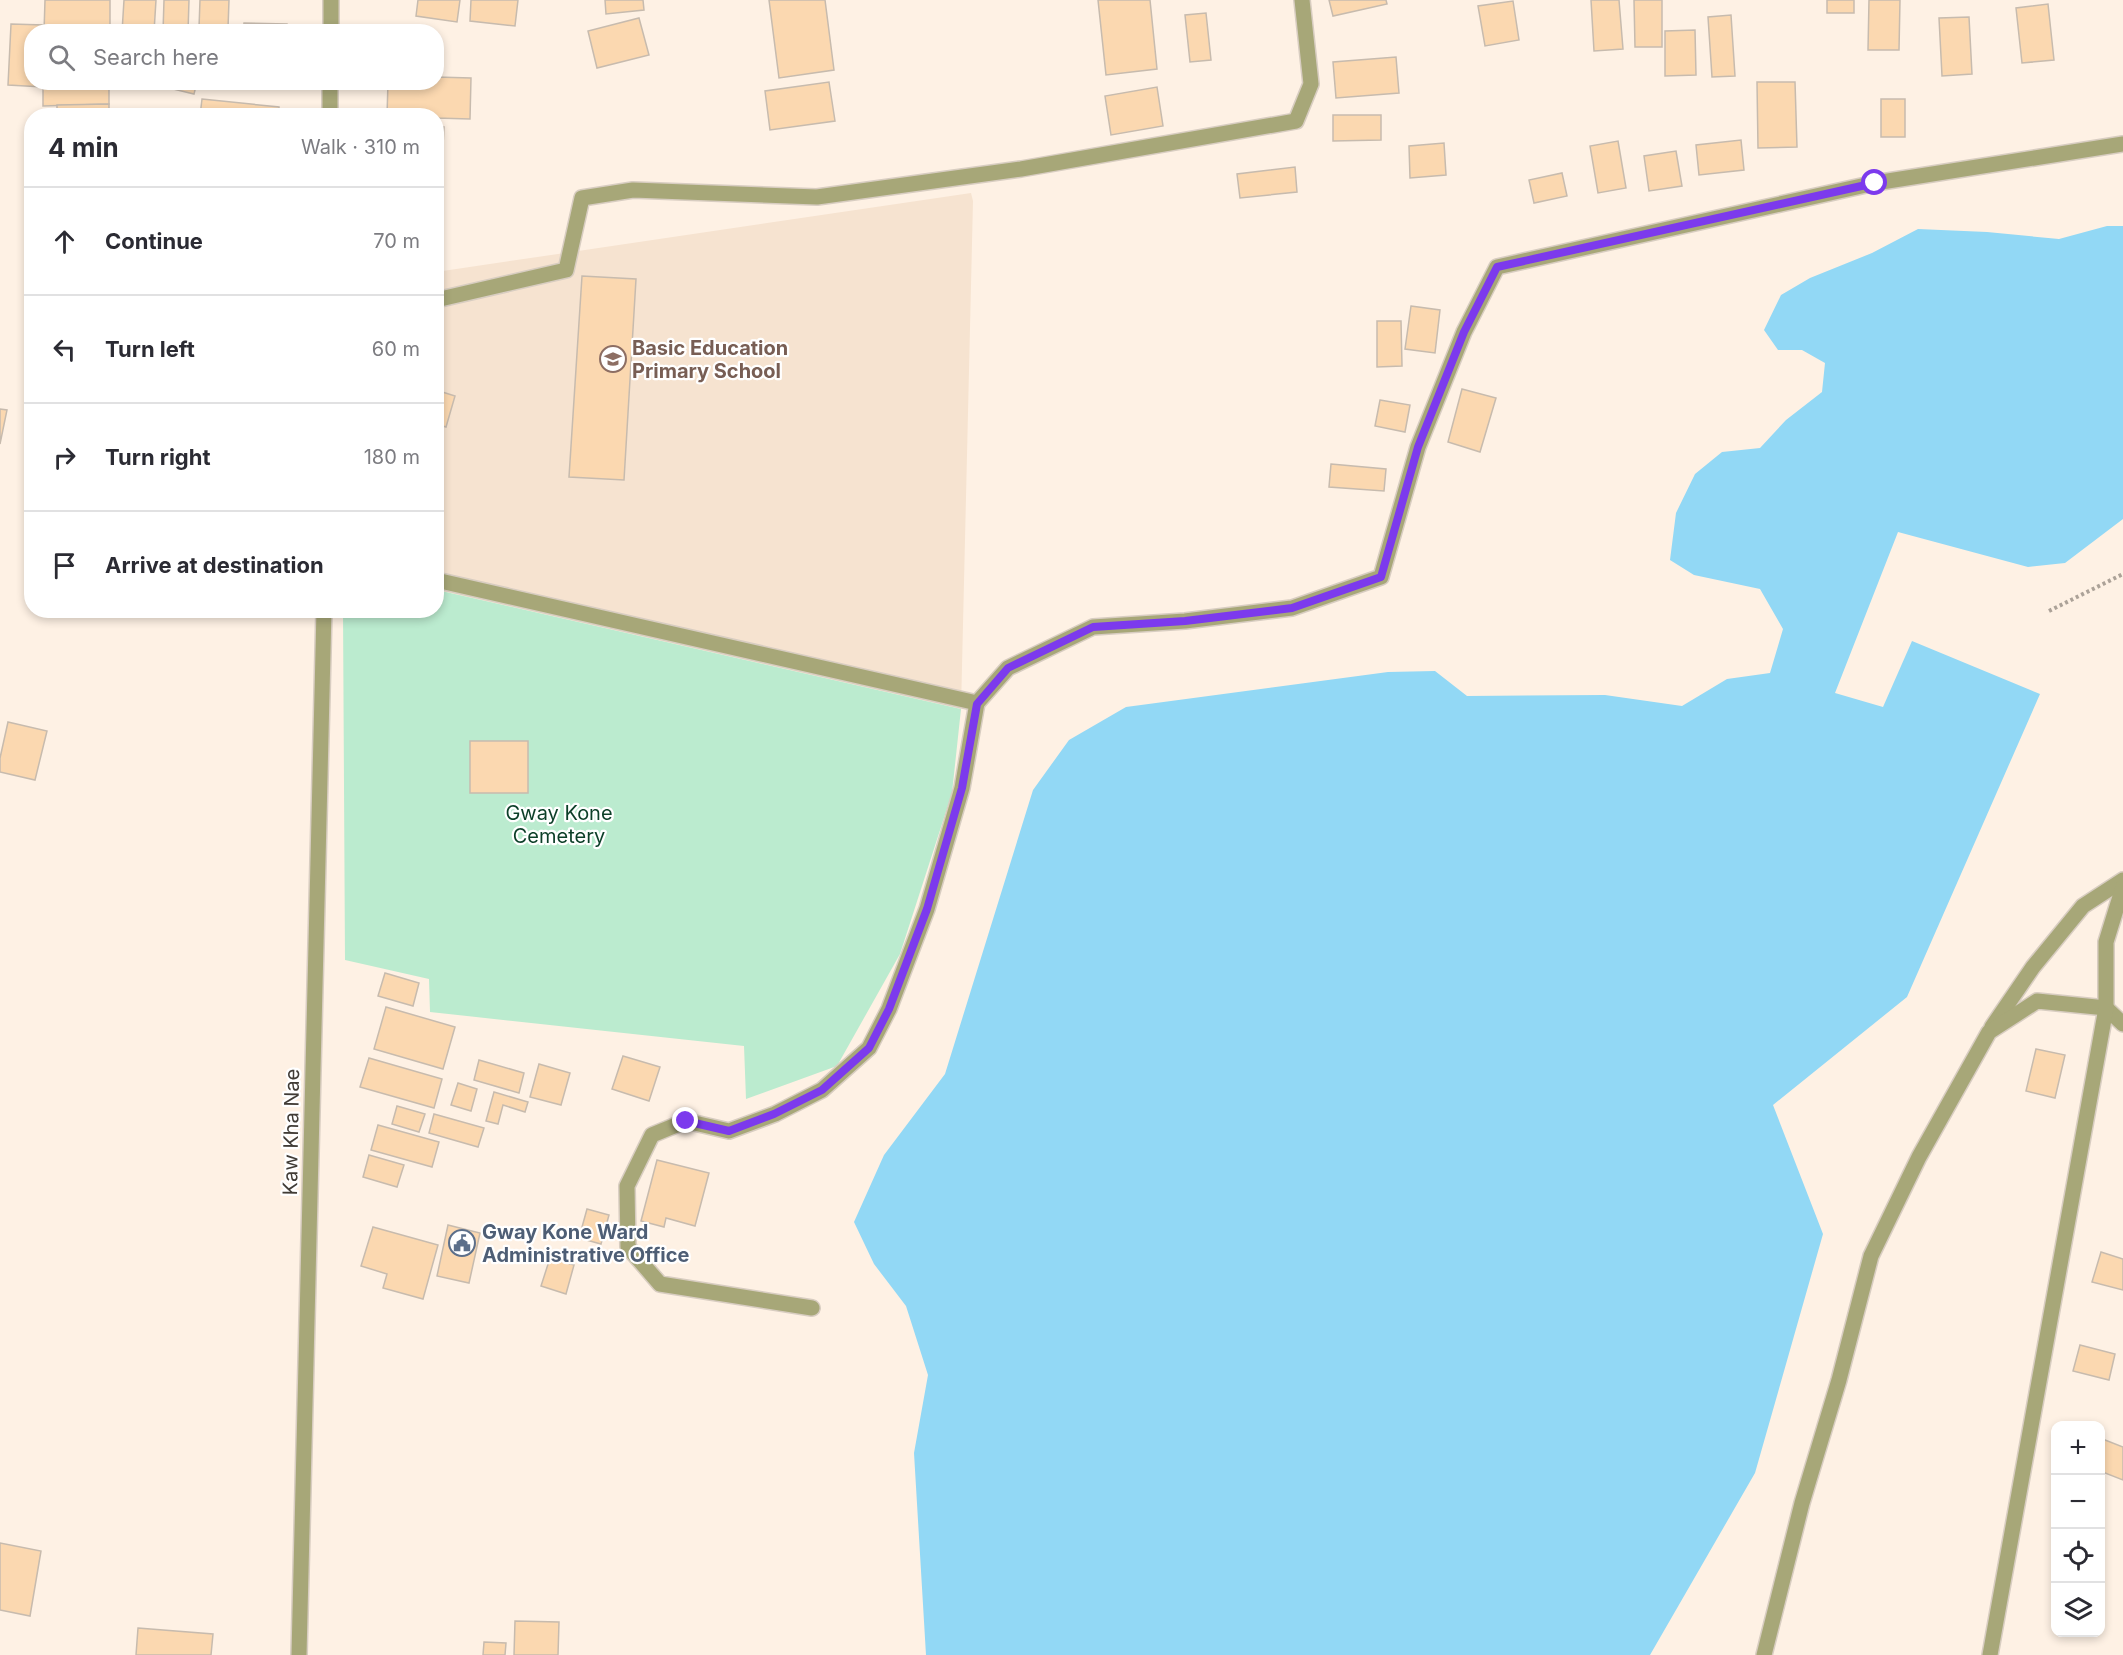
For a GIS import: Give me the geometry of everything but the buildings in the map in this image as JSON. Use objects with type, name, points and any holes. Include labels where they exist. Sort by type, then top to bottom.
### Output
[{"type":"street","points":[[331,0],[331,24]]},
{"type":"street","points":[[444,298],[566,270],[582,198],[633,190],[817,197],[1021,169],[1296,121],[1311,84],[1302,0]]},
{"type":"street","points":[[330,90],[330,108]]},
{"type":"street","points":[[812,1308],[660,1284],[628,1247],[627,1186],[651,1135],[686,1121],[729,1131],[774,1114],[822,1090],[869,1048],[889,1009],[927,909],[962,788],[977,704],[1008,668],[1093,627],[1185,621],[1292,608],[1381,577],[1418,447],[1464,332],[1497,267],[1875,183],[2123,144]]},
{"type":"street","points":[[444,582],[977,704]]},
{"type":"street","name":"Kaw Kha Nae","points":[[299,1655],[324,618]]},
{"type":"street","points":[[1764,1655],[1802,1503],[1839,1380],[1871,1256],[1919,1157],[1989,1032],[2033,967],[2083,906],[2123,880]]},
{"type":"street","points":[[1990,1655],[2106,1008],[2106,942],[2123,887]]},
{"type":"street","points":[[1989,1032],[2037,1001],[2106,1008],[2123,1024]]},
{"type":"path","points":[[2049,611],[2123,574]]},
{"type":"shaded area","points":[[971,193],[973,201],[961,709],[444,592],[444,271]]},
{"type":"green space","name":"Gway Kone Cemetery","points":[[444,592],[961,709],[952,793],[900,954],[837,1066],[746,1099],[744,1046],[430,1012],[429,979],[345,960],[343,618],[444,618]]},
{"type":"water","points":[[2107,226],[2123,226],[2123,519],[2065,563],[2028,567],[1898,532],[1835,693],[1883,707],[1912,641],[2040,694],[1907,997],[1773,1105],[1823,1234],[1755,1473],[1650,1655],[926,1655],[914,1453],[928,1375],[906,1306],[874,1264],[854,1222],[884,1155],[945,1074],[1033,790],[1069,740],[1126,707],[1388,672],[1435,671],[1467,696],[1605,695],[1682,706],[1727,679],[1770,673],[1783,629],[1760,589],[1694,575],[1670,560],[1676,513],[1695,474],[1722,452],[1760,448],[1786,420],[1822,392],[1825,363],[1802,350],[1778,350],[1764,330],[1781,295],[1810,278],[1872,253],[1918,229],[1987,232],[2059,239]]},
{"type":"place","name":"Basic Education Primary School","points":[[613,359]]},
{"type":"place","name":"Gway Kone Ward Administrative Office","points":[[462,1243]]},
{"type":"route","points":[[686,1121],[729,1131],[774,1114],[822,1090],[869,1048],[889,1009],[927,909],[962,788],[977,704],[1008,668],[1093,627],[1185,621],[1292,608],[1381,577],[1418,447],[1464,332],[1497,267],[1875,183]]}]
